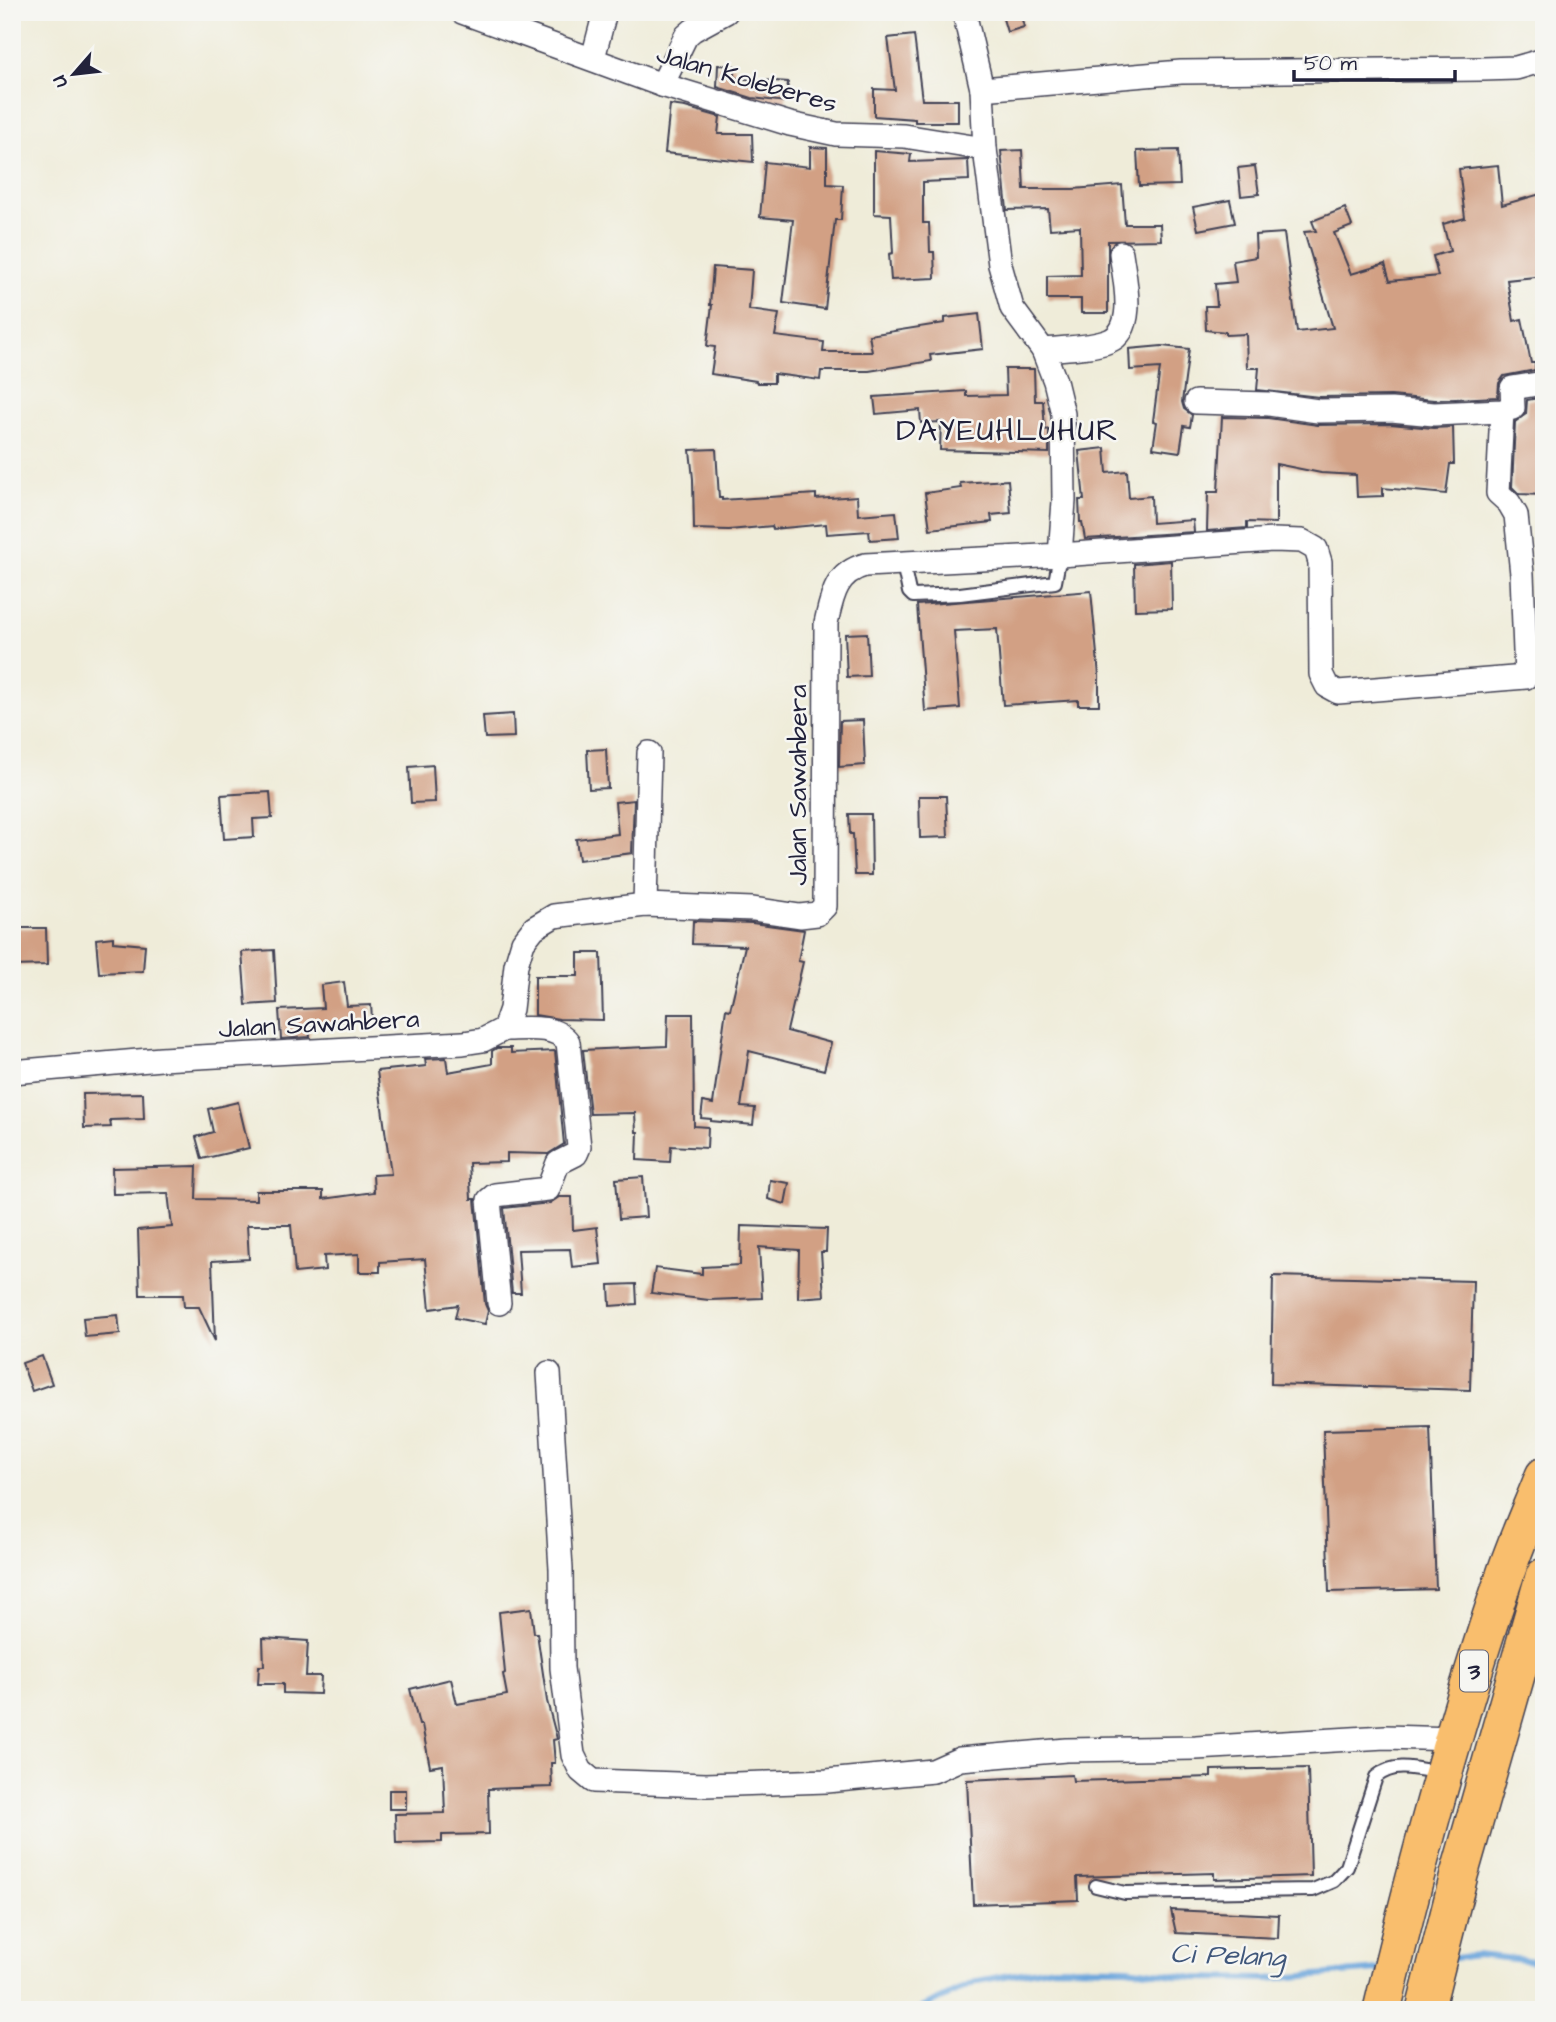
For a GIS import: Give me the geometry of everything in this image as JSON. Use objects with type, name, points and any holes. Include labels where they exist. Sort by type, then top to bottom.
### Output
[{"type":"main road","name":"3","points":[[1382,2010],[1416,1869],[1459,1719],[1506,1572],[1544,1476]]},
{"type":"main road","name":"3","points":[[1425,2010],[1459,1875],[1544,1577]]},
{"type":"street","name":"Jalan Koleberes","points":[[462,12],[662,85],[790,124],[825,131],[904,136],[985,149]]},
{"type":"street","points":[[593,58],[605,12]]},
{"type":"street","points":[[662,85],[686,36],[726,12]]},
{"type":"street","points":[[964,12],[982,89],[985,149],[998,254],[1013,308],[1042,351],[1055,381],[1063,414],[1064,501],[1060,555]]},
{"type":"street","points":[[982,89],[1181,72],[1517,68],[1544,60]]},
{"type":"street","points":[[1042,351],[1110,341],[1120,333],[1127,319],[1121,253]]},
{"type":"street","points":[[1196,402],[1269,404],[1318,411],[1391,410],[1434,414],[1502,411],[1513,408],[1512,388],[1544,383]]},
{"type":"street","name":"Jalan Sawahbera","points":[[12,1072],[161,1059],[483,1040],[503,1029],[512,1009],[519,954],[523,943],[534,928],[554,916],[645,905],[753,909],[800,916],[817,914],[825,906],[826,623],[835,586],[843,576],[865,565],[1273,540],[1302,541],[1316,549],[1320,562],[1321,674],[1327,686],[1338,692],[1526,677],[1516,515],[1499,493],[1502,411]]},
{"type":"street","points":[[645,905],[649,753]]},
{"type":"street","points":[[499,1303],[489,1200],[495,1195],[548,1189],[554,1168],[576,1154],[579,1147],[568,1042],[558,1032],[503,1029]]},
{"type":"street","points":[[549,1373],[561,1569],[562,1668],[573,1755],[581,1771],[593,1781],[706,1785],[827,1781],[933,1771],[960,1759],[1066,1750],[1196,1748],[1385,1737],[1455,1739]]},
{"type":"lane","points":[[903,564],[909,592],[913,596],[960,594],[1048,585],[1055,582],[1060,555]]},
{"type":"lane","points":[[1096,1886],[1125,1894],[1313,1890],[1334,1881],[1347,1867],[1376,1777],[1384,1770],[1408,1766],[1444,1774]]},
{"type":"building","points":[[1001,12],[1020,12],[1024,27],[1007,32]]},
{"type":"building","points":[[914,35],[922,100],[958,100],[958,122],[915,122],[915,119],[874,116],[874,89],[895,90],[888,38]]},
{"type":"building","points":[[718,65],[735,66],[735,78],[788,82],[786,102],[752,98],[717,87]]},
{"type":"building","points":[[670,105],[720,117],[718,134],[752,134],[753,162],[665,153]]},
{"type":"building","points":[[810,147],[827,148],[827,184],[843,185],[841,220],[835,220],[825,309],[783,303],[793,220],[760,217],[765,162],[810,167]]},
{"type":"building","points":[[1022,150],[1024,189],[1122,185],[1125,224],[1160,224],[1161,240],[1108,241],[1108,313],[1081,313],[1081,299],[1047,299],[1047,276],[1081,275],[1080,227],[1050,229],[1048,209],[1007,210],[1001,151]]},
{"type":"building","points":[[1178,150],[1180,185],[1139,186],[1137,151]]},
{"type":"building","points":[[874,151],[911,154],[910,162],[968,160],[969,180],[923,182],[923,223],[929,223],[930,252],[934,252],[935,278],[891,280],[891,215],[874,214]]},
{"type":"building","points":[[1498,165],[1502,205],[1544,193],[1544,276],[1507,280],[1514,321],[1522,319],[1531,363],[1535,363],[1535,370],[1504,376],[1499,383],[1498,397],[1434,400],[1391,396],[1319,397],[1257,390],[1259,368],[1247,368],[1246,334],[1226,335],[1226,332],[1206,330],[1205,306],[1217,306],[1215,284],[1236,282],[1233,261],[1256,257],[1255,235],[1284,233],[1297,332],[1333,328],[1304,232],[1316,231],[1312,221],[1345,208],[1352,226],[1334,233],[1351,274],[1385,264],[1390,281],[1438,276],[1433,256],[1450,251],[1443,224],[1465,218],[1459,169]]},
{"type":"building","points":[[1255,166],[1259,194],[1241,196],[1238,168]]},
{"type":"building","points":[[1230,200],[1235,223],[1198,230],[1193,207]]},
{"type":"building","points":[[713,267],[752,270],[749,310],[779,314],[775,336],[824,342],[823,352],[872,352],[869,335],[945,323],[945,318],[979,314],[983,349],[930,355],[931,361],[869,371],[821,371],[820,380],[774,374],[774,383],[757,383],[711,374],[715,347],[707,346]]},
{"type":"building","points":[[1162,346],[1189,349],[1182,402],[1184,409],[1192,415],[1190,427],[1184,426],[1180,452],[1153,448],[1157,422],[1153,421],[1160,368],[1130,370],[1129,349]]},
{"type":"building","points":[[1005,369],[1034,369],[1035,401],[1043,401],[1045,430],[1049,429],[1049,453],[940,450],[941,422],[921,423],[920,410],[876,414],[874,397],[966,391],[966,396],[1006,395]]},
{"type":"building","points":[[1544,397],[1544,495],[1519,494],[1512,487],[1515,422],[1526,414],[1527,400]]},
{"type":"building","points":[[1222,417],[1268,418],[1318,425],[1453,427],[1454,464],[1450,464],[1446,494],[1383,488],[1383,496],[1357,497],[1356,475],[1321,473],[1276,464],[1276,523],[1247,522],[1247,528],[1207,531],[1208,492],[1218,492]]},
{"type":"building","points":[[1105,448],[1107,473],[1127,471],[1129,498],[1151,496],[1152,523],[1193,520],[1194,532],[1085,539],[1080,522],[1079,500],[1084,500],[1079,451]]},
{"type":"building","points":[[716,449],[719,498],[722,500],[816,494],[816,499],[857,496],[858,515],[896,512],[899,538],[870,540],[869,531],[827,534],[826,524],[773,529],[772,526],[729,530],[694,529],[690,450]]},
{"type":"building","points":[[1008,480],[1011,513],[991,515],[992,522],[930,529],[925,493],[961,488],[960,483]]},
{"type":"building","points":[[1171,561],[1172,609],[1135,610],[1134,564]]},
{"type":"building","points":[[1091,591],[1099,705],[1078,705],[1078,700],[1003,705],[997,629],[954,631],[960,708],[925,711],[917,605]]},
{"type":"building","points":[[867,633],[869,676],[847,677],[845,634]]},
{"type":"building","points":[[513,714],[514,737],[485,738],[483,716]]},
{"type":"building","points":[[863,720],[865,765],[839,767],[840,721]]},
{"type":"building","points":[[606,749],[608,788],[589,789],[587,750]]},
{"type":"building","points":[[433,765],[435,802],[411,803],[409,767]]},
{"type":"building","points":[[270,792],[272,818],[253,819],[254,837],[224,839],[221,795]]},
{"type":"building","points":[[919,796],[946,796],[948,837],[920,838]]},
{"type":"building","points":[[634,800],[632,853],[579,860],[576,839],[618,834],[615,802]]},
{"type":"building","points":[[849,814],[871,814],[872,875],[855,875]]},
{"type":"building","points":[[693,921],[752,923],[804,930],[798,961],[803,962],[787,1031],[831,1043],[824,1070],[749,1051],[741,1107],[755,1108],[753,1125],[701,1118],[703,1102],[713,1104],[726,1009],[730,1010],[745,946],[692,944]]},
{"type":"building","points":[[12,928],[46,928],[47,965],[12,966]]},
{"type":"building","points":[[113,937],[113,942],[145,945],[143,971],[99,973],[96,939]]},
{"type":"building","points":[[274,950],[277,1003],[246,1005],[242,952]]},
{"type":"building","points":[[578,953],[601,953],[603,1020],[559,1019],[535,1015],[535,976],[578,976]]},
{"type":"building","points":[[344,982],[347,1006],[371,1005],[372,1019],[312,1025],[309,1026],[310,1037],[281,1039],[279,1010],[323,1008],[321,985]]},
{"type":"building","points":[[668,1014],[693,1014],[694,1126],[708,1127],[707,1148],[671,1146],[670,1162],[637,1160],[638,1132],[635,1113],[590,1114],[583,1050],[667,1046]]},
{"type":"building","points":[[497,1048],[511,1048],[511,1053],[555,1051],[564,1144],[548,1154],[507,1153],[507,1162],[469,1163],[471,1199],[475,1199],[485,1304],[488,1311],[485,1324],[455,1318],[458,1305],[430,1309],[425,1259],[380,1262],[380,1272],[359,1272],[359,1254],[324,1256],[325,1270],[295,1273],[291,1225],[247,1225],[249,1259],[212,1261],[215,1341],[199,1307],[184,1307],[183,1295],[140,1295],[138,1230],[172,1227],[168,1193],[113,1194],[112,1168],[197,1166],[196,1199],[256,1200],[256,1191],[323,1191],[323,1199],[374,1192],[373,1175],[391,1174],[377,1071],[426,1066],[425,1059],[446,1058],[448,1072],[492,1064],[492,1051]]},
{"type":"building","points":[[143,1093],[144,1119],[110,1120],[111,1127],[84,1128],[83,1094]]},
{"type":"building","points":[[238,1102],[249,1148],[202,1159],[196,1137],[213,1132],[208,1109]]},
{"type":"building","points":[[643,1177],[646,1217],[619,1219],[616,1179]]},
{"type":"building","points":[[770,1180],[789,1183],[785,1204],[768,1199]]},
{"type":"building","points":[[559,1197],[572,1197],[573,1230],[597,1227],[601,1264],[572,1267],[570,1249],[518,1250],[521,1293],[512,1293],[504,1208],[550,1203]]},
{"type":"building","points":[[741,1226],[827,1229],[826,1252],[821,1252],[824,1296],[798,1298],[799,1250],[759,1247],[762,1298],[709,1300],[651,1293],[655,1268],[702,1274],[702,1267],[740,1265]]},
{"type":"building","points":[[1273,1276],[1473,1281],[1470,1390],[1271,1384]]},
{"type":"building","points":[[636,1284],[637,1304],[610,1306],[609,1285]]},
{"type":"building","points":[[118,1315],[120,1334],[85,1337],[83,1318]]},
{"type":"building","points":[[42,1356],[52,1384],[32,1391],[22,1363]]},
{"type":"building","points":[[1430,1427],[1436,1589],[1329,1592],[1323,1430]]},
{"type":"building","points":[[531,1608],[547,1701],[557,1739],[553,1740],[555,1763],[551,1763],[552,1787],[488,1789],[489,1834],[442,1835],[442,1842],[396,1843],[395,1814],[445,1813],[443,1765],[430,1767],[422,1725],[419,1725],[410,1689],[451,1679],[457,1704],[507,1695],[499,1612]]},
{"type":"building","points":[[263,1638],[308,1641],[306,1676],[321,1676],[320,1694],[283,1693],[283,1684],[258,1684],[259,1666],[264,1666]]},
{"type":"building","points":[[1308,1768],[1311,1876],[1214,1879],[1214,1873],[1077,1877],[1078,1900],[973,1904],[967,1780],[1072,1775],[1073,1781],[1211,1777],[1211,1770]]},
{"type":"building","points":[[389,1790],[406,1790],[406,1809],[389,1809]]},
{"type":"building","points":[[1171,1910],[1279,1915],[1278,1938],[1176,1933]]},
{"type":"waterway","name":"Ci Pelang","points":[[1449,1959],[1476,1955],[1544,1962]]},
{"type":"waterway","name":"Ci Pelang","points":[[918,2010],[978,1981],[1053,1967],[1127,1968],[1195,1978],[1267,1979],[1379,1970]]},
{"type":"district","name":"DAYEUHLUHUR","points":[[1008,430]]}]
